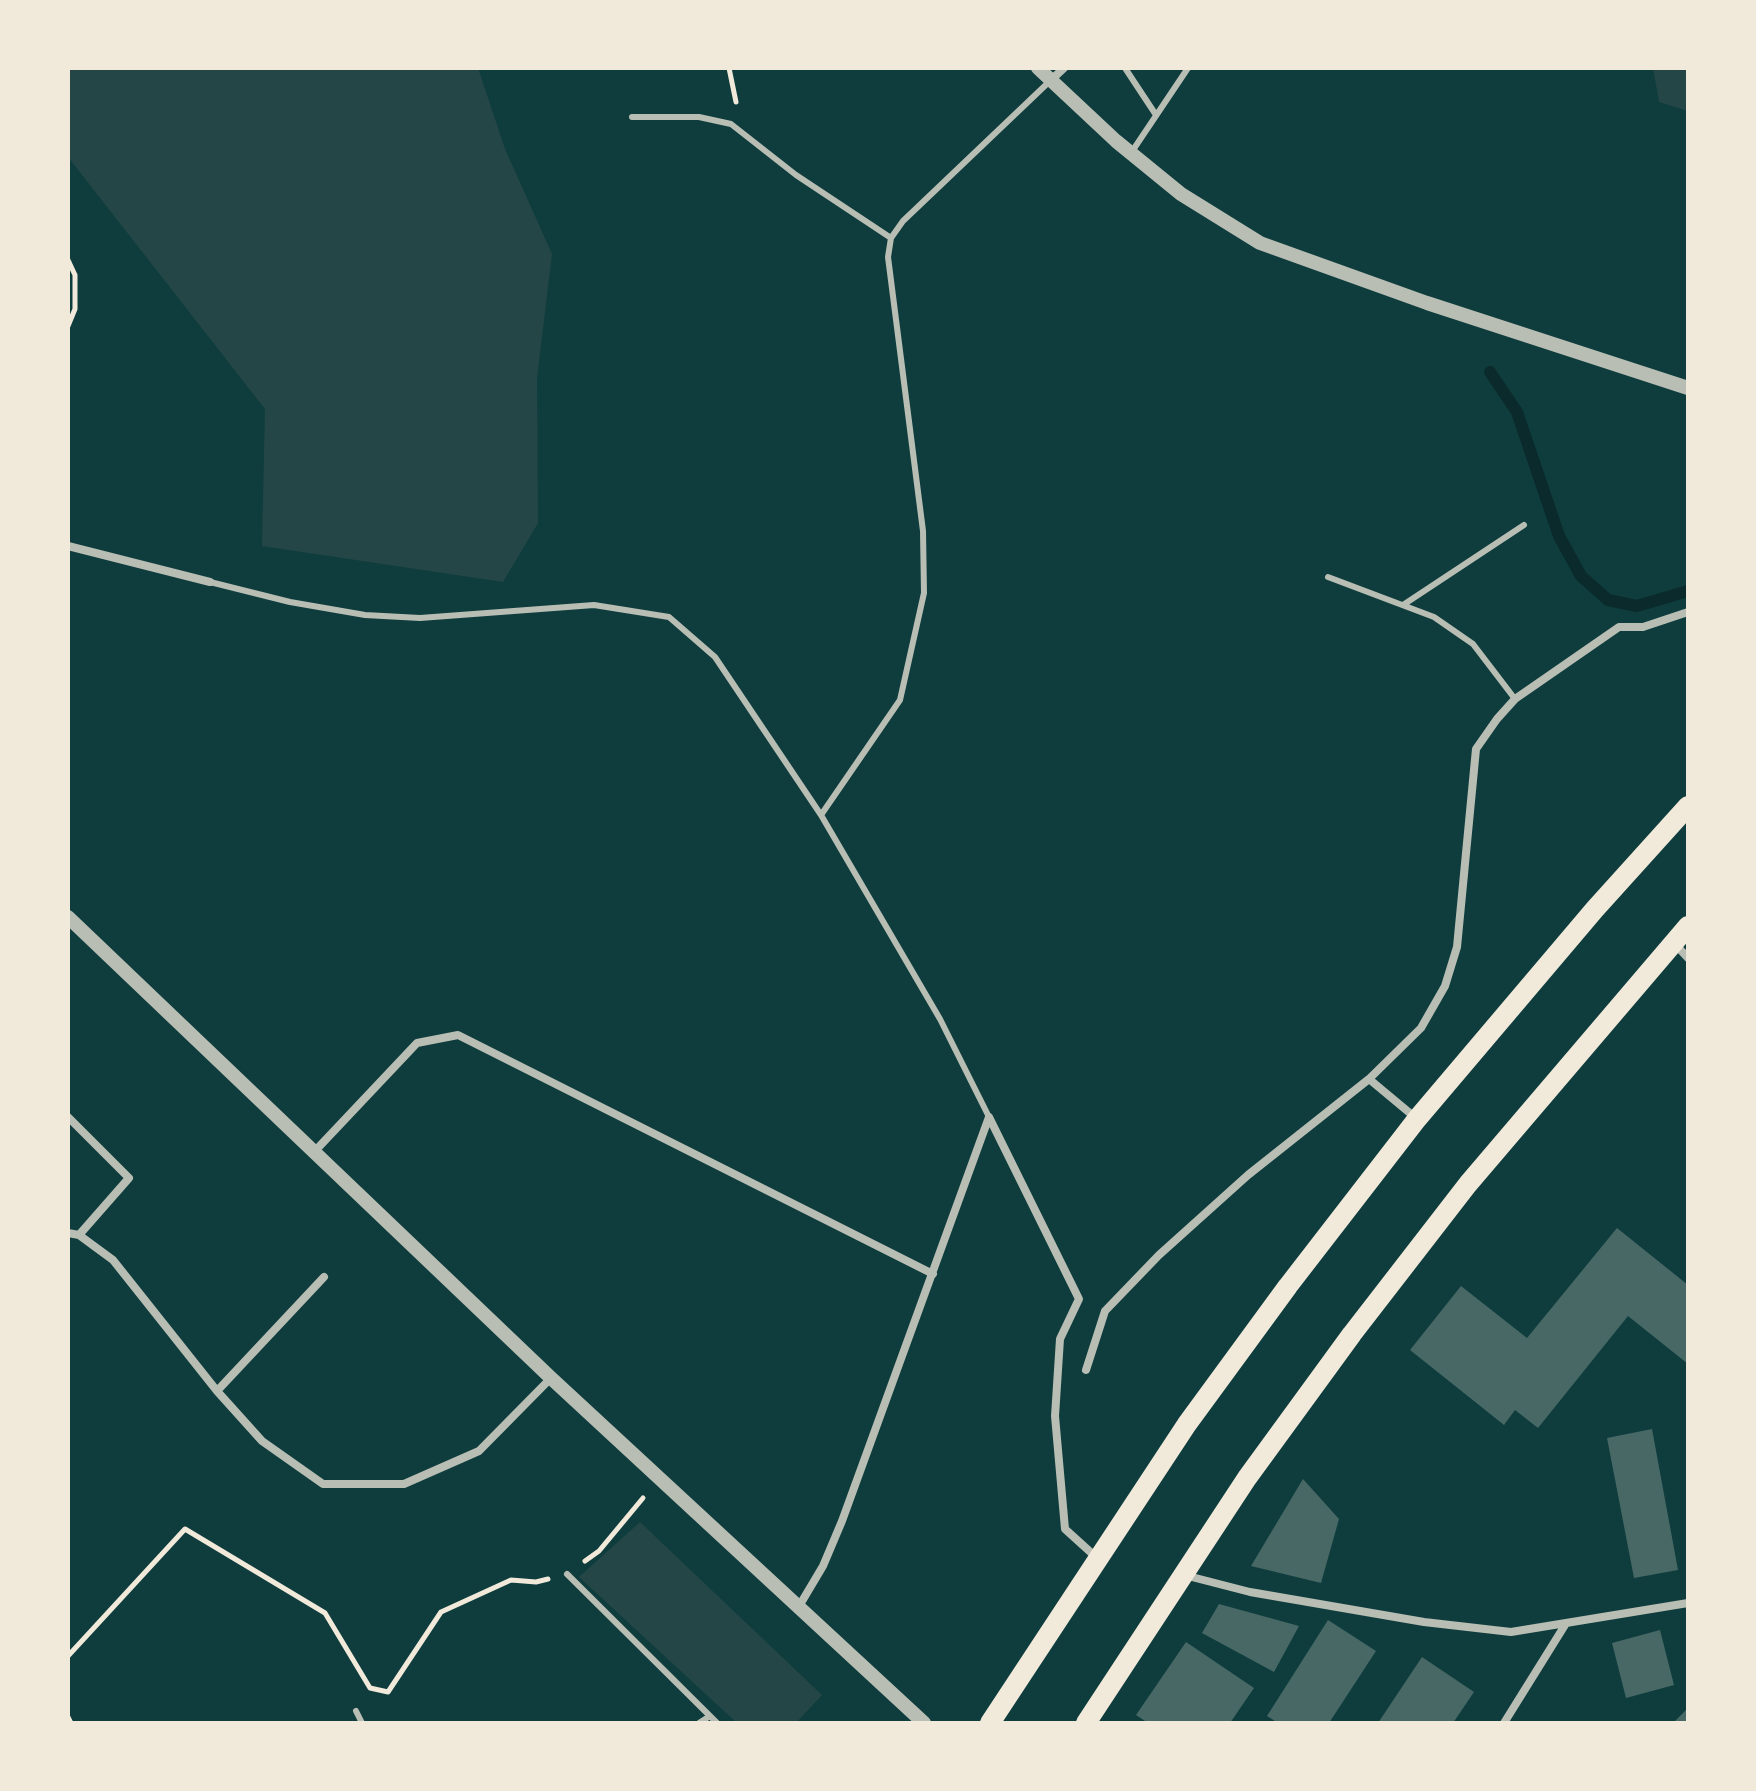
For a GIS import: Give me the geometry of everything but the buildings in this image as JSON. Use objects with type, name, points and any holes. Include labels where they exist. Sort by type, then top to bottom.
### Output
[{"type":"main road","points":[[990,1723],[1187,1424],[1288,1286],[1417,1119],[1595,909],[1688,806]]},
{"type":"main road","points":[[1086,1723],[1247,1478],[1352,1334],[1439,1221],[1688,926]]},
{"type":"street","points":[[1038,68],[1181,194],[1260,243],[1427,303],[1688,388]]},
{"type":"street","points":[[1051,80],[1064,68]]},
{"type":"street","points":[[68,546],[210,582]]},
{"type":"street","points":[[1086,1370],[1105,1311],[1159,1255],[1248,1175],[1369,1079],[1421,1028],[1445,986],[1457,947],[1476,749],[1515,699],[1619,627],[1643,627],[1688,612]]},
{"type":"street","points":[[69,921],[551,1378],[924,1723]]},
{"type":"street","points":[[1673,943],[1688,958]]},
{"type":"street","points":[[315,1151],[417,1043],[458,1035],[933,1274]]},
{"type":"street","points":[[1369,1079],[1417,1119]]},
{"type":"street","points":[[68,1117],[129,1178],[79,1235]]},
{"type":"street","points":[[798,1608],[823,1566],[842,1521],[989,1117]]},
{"type":"street","points":[[989,1117],[1079,1299],[1060,1339],[1055,1416],[1065,1529],[1097,1558]]},
{"type":"street","points":[[68,1233],[79,1235],[113,1260],[217,1391],[262,1441],[323,1484],[404,1484],[479,1451],[551,1378]]},
{"type":"street","points":[[217,1391],[324,1277]]},
{"type":"street","points":[[1184,1575],[1250,1592],[1424,1622],[1511,1632],[1688,1603]]},
{"type":"street","points":[[1504,1723],[1565,1625]]},
{"type":"lane","points":[[1125,68],[1156,115]]},
{"type":"lane","points":[[1131,153],[1188,68]]},
{"type":"lane","points":[[821,815],[900,700],[924,593],[923,531],[888,257],[891,238],[903,221],[1051,80]]},
{"type":"lane","points":[[632,117],[699,117],[731,124],[796,175],[891,238]]},
{"type":"lane","points":[[1403,605],[1524,525]]},
{"type":"lane","points":[[1328,577],[1434,617],[1473,644],[1515,699]]},
{"type":"lane","points":[[210,582],[290,602],[365,615],[420,618],[594,605],[669,617],[715,657],[821,815],[940,1019],[989,1117]]},
{"type":"lane","points":[[567,1574],[717,1723]]},
{"type":"lane","points":[[356,1711],[362,1723]]},
{"type":"lane","points":[[699,1723],[710,1716]]},
{"type":"path","points":[[68,260],[75,275],[75,309],[68,326]]},
{"type":"path","points":[[68,1656],[185,1529],[325,1613],[370,1688],[388,1692],[441,1612],[511,1580],[536,1582],[567,1574],[599,1551],[661,1478]]},
{"type":"path","points":[[68,1717],[71,1723]]},
{"type":"shaded area","points":[[68,68],[478,68],[505,149],[552,254],[537,378],[538,523],[503,582],[262,546],[265,409],[68,157]]},
{"type":"shaded area","points":[[1653,68],[1688,68],[1688,111],[1659,102]]},
{"type":"shaded area","points":[[640,1522],[822,1695],[796,1723],[737,1723],[579,1577]]},
{"type":"waterway","points":[[1490,372],[1517,412],[1559,536],[1581,576],[1608,600],[1637,606],[1688,591]]}]
